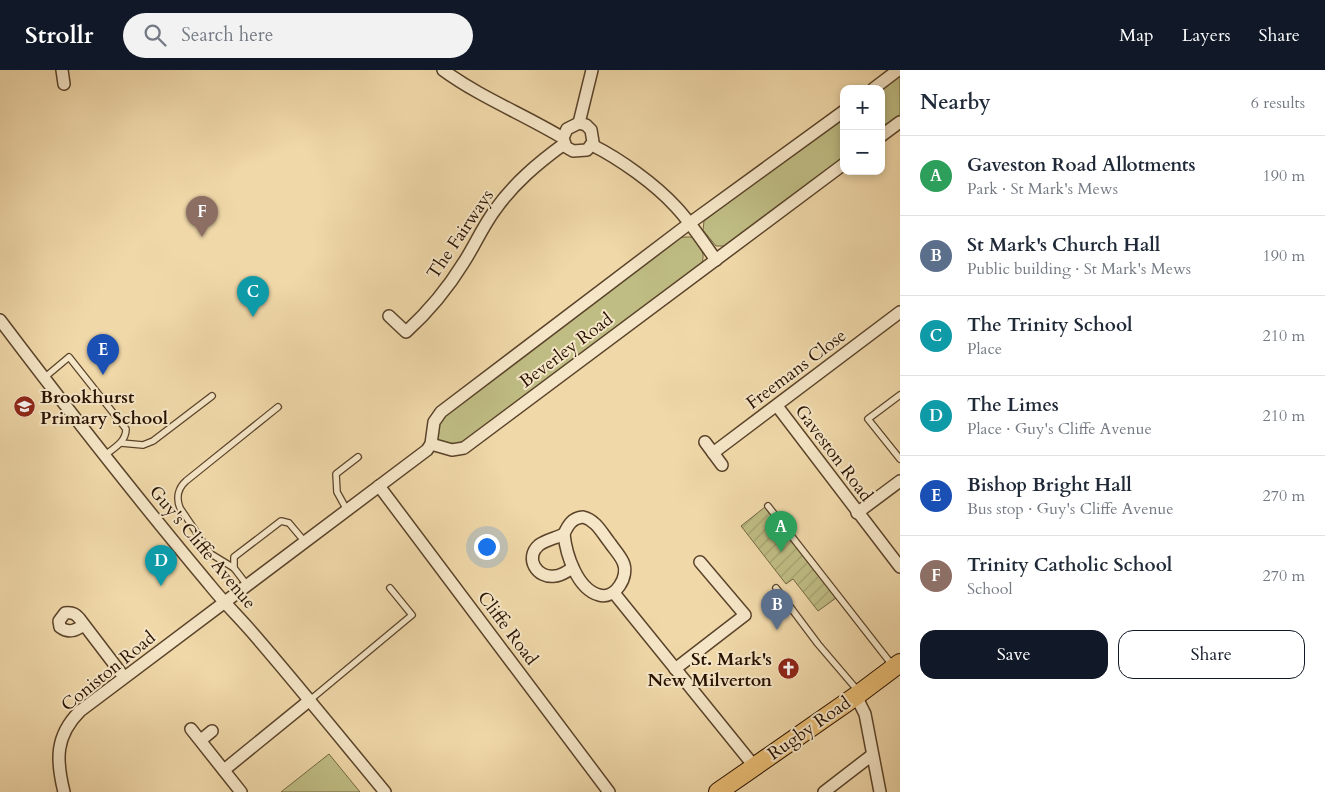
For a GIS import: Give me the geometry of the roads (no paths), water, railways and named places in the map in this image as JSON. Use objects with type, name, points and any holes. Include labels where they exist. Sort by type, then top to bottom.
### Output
[{"type":"main road","name":"Rugby Road","points":[[718,792],[897,665]]},
{"type":"street","points":[[62,70],[64,84]]},
{"type":"street","points":[[443,70],[474,90],[533,120],[563,141],[568,149],[577,151],[587,150],[592,145],[593,134],[591,130],[586,125],[579,123],[592,70]]},
{"type":"street","points":[[878,85],[898,70]]},
{"type":"street","name":"Beverley Road","points":[[840,114],[690,224],[441,412],[432,426],[431,444],[452,450],[464,448],[840,167]]},
{"type":"street","points":[[885,133],[900,122]]},
{"type":"street","name":"The Fairways","points":[[389,316],[406,332],[420,319],[462,265],[491,216],[506,195],[563,141],[567,130],[579,123]]},
{"type":"street","points":[[592,145],[614,158],[661,192],[690,224],[716,260]]},
{"type":"street","name":"Freemans Close","points":[[713,453],[900,312]]},
{"type":"street","name":"Guy's Cliffe Avenue","points":[[0,320],[104,455],[210,586],[310,700],[385,792]]},
{"type":"street","name":"Gaveston Road","points":[[777,406],[900,568]]},
{"type":"street","points":[[706,442],[722,465]]},
{"type":"street","points":[[225,601],[427,450],[431,444]]},
{"type":"street","points":[[858,513],[900,481]]},
{"type":"street","name":"Cliffe Road","points":[[379,486],[607,791]]},
{"type":"street","points":[[576,518],[588,519],[596,524],[624,563],[624,579],[614,593],[607,596],[599,596],[580,580],[573,568],[564,534],[569,524],[576,518]]},
{"type":"street","points":[[564,534],[544,542],[536,548],[532,556],[534,566],[541,574],[548,576],[558,576],[573,568]]},
{"type":"street","points":[[675,669],[745,615],[700,562]]},
{"type":"street","points":[[614,593],[754,766]]},
{"type":"street","name":"Coniston Road","points":[[64,792],[59,768],[59,753],[65,730],[73,718],[225,601]]},
{"type":"street","points":[[84,624],[124,677]]},
{"type":"street","points":[[858,694],[865,714],[880,792]]},
{"type":"street","points":[[224,770],[310,700]]},
{"type":"street","points":[[191,729],[241,792]]},
{"type":"street","points":[[200,740],[212,731]]},
{"type":"street","points":[[824,792],[872,755]]},
{"type":"lane","points":[[44,378],[69,357],[124,427],[126,435],[120,443],[104,455]]},
{"type":"lane","points":[[900,395],[868,419],[900,459]]},
{"type":"lane","points":[[120,443],[144,445],[153,441],[212,396]]},
{"type":"lane","points":[[247,585],[234,568],[211,554],[180,508],[178,492],[186,481],[278,407]]},
{"type":"lane","points":[[347,510],[337,492],[336,474],[358,457]]},
{"type":"lane","points":[[768,506],[897,665]]},
{"type":"lane","points":[[234,568],[234,557],[281,521],[289,523],[305,542]]},
{"type":"lane","points":[[310,700],[412,615],[390,588]]},
{"type":"lane","points":[[776,588],[858,694]]},
{"type":"place","name":"Trinity Catholic School","points":[[202,237]]},
{"type":"place","name":"The Trinity School","points":[[253,317]]},
{"type":"place","name":"Bishop Bright Hall","points":[[103,375]]},
{"type":"place","name":"Brookhurst Primary School","points":[[24,407]]},
{"type":"place","name":"Gaveston Road Allotments","points":[[781,552]]},
{"type":"place","name":"The Limes","points":[[161,586]]},
{"type":"place","name":"St Mark's Church Hall","points":[[777,630]]},
{"type":"place","name":"St. Mark's New Milverton","points":[[788,669]]}]
